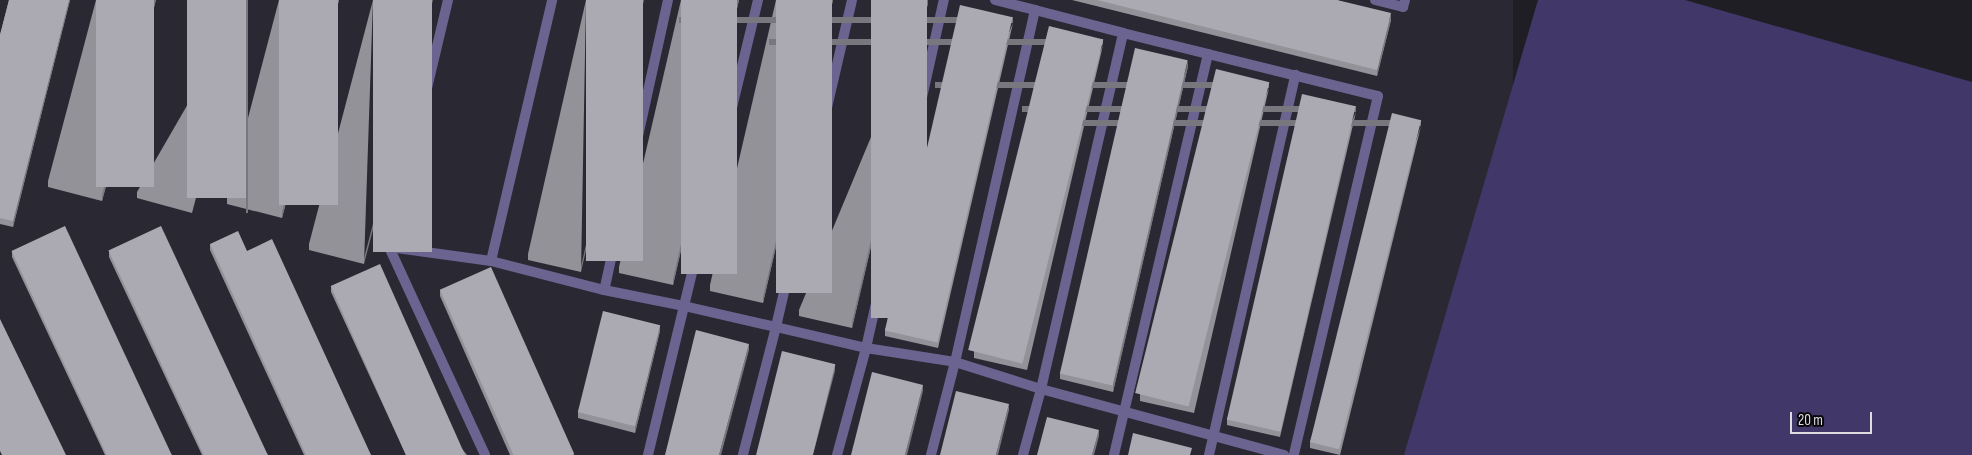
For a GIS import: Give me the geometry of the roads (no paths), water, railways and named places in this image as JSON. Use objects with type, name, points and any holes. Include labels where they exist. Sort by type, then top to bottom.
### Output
[{"type":"lane","points":[[448,0],[389,246],[485,455]]},
{"type":"lane","points":[[491,260],[552,0]]},
{"type":"lane","points":[[604,290],[668,0]]},
{"type":"lane","points":[[648,455],[758,0]]},
{"type":"lane","points":[[743,455],[776,327],[852,0]]},
{"type":"lane","points":[[837,455],[866,348],[944,0]]},
{"type":"lane","points":[[995,0],[1378,96],[1294,455]]},
{"type":"lane","points":[[1375,0],[1403,7],[1404,0]]},
{"type":"lane","points":[[931,455],[955,362],[1036,10]]},
{"type":"lane","points":[[1023,455],[1041,389],[1123,32]]},
{"type":"lane","points":[[1114,455],[1208,54]]},
{"type":"lane","points":[[1209,455],[1295,75]]},
{"type":"lane","points":[[389,246],[491,260],[604,290],[684,306],[866,348],[955,362],[1124,414],[1284,455]]}]
